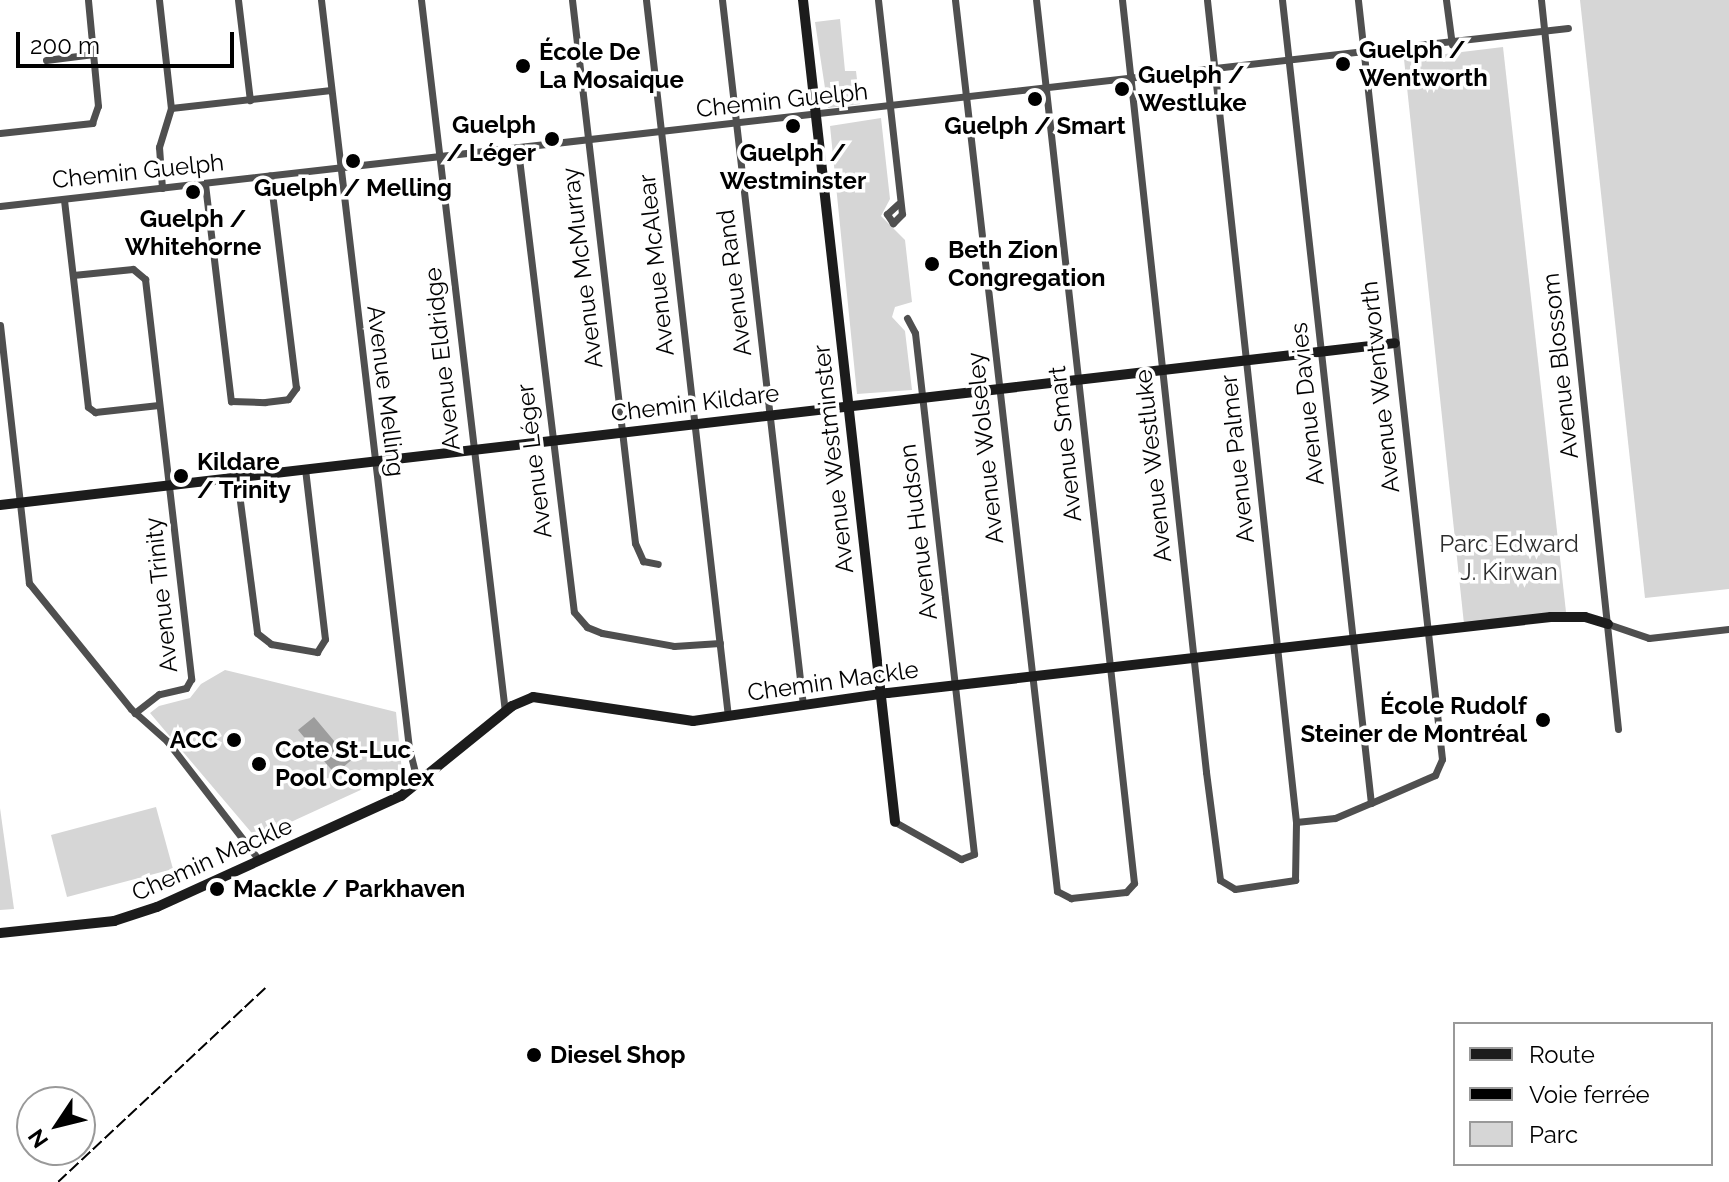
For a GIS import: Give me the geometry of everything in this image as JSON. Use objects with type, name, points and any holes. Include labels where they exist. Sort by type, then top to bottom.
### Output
[{"type":"street","points":[[0,133],[86,124],[96,116],[88,0]]},
{"type":"street","points":[[159,0],[171,108],[159,147],[162,188]]},
{"type":"street","points":[[238,0],[250,100]]},
{"type":"street","name":"Avenue Melling","points":[[321,0],[410,761],[418,784]]},
{"type":"street","name":"Avenue Eldridge","points":[[421,0],[505,712]]},
{"type":"street","name":"Avenue McMurray","points":[[572,0],[638,554],[658,564]]},
{"type":"street","name":"Avenue McAlear","points":[[646,0],[728,716]]},
{"type":"street","name":"Avenue Rand","points":[[722,0],[803,705]]},
{"type":"street","name":"Avenue Westminster","points":[[803,0],[895,822],[961,859],[974,853]]},
{"type":"street","points":[[878,0],[898,204]]},
{"type":"street","name":"Avenue Wolseley","points":[[955,0],[1057,891]]},
{"type":"street","name":"Avenue Smart","points":[[1036,0],[1134,883],[1126,892],[1071,898],[1057,891]]},
{"type":"street","name":"Avenue Westluke","points":[[1122,0],[1220,880],[1227,889],[1262,886]]},
{"type":"street","name":"Avenue Palmer","points":[[1207,0],[1296,822],[1295,880],[1262,886]]},
{"type":"street","name":"Avenue Davies","points":[[1282,0],[1371,803]]},
{"type":"street","name":"Avenue Wentworth","points":[[1358,0],[1441,769],[1371,803]]},
{"type":"street","points":[[1446,0],[1452,45]]},
{"type":"street","name":"Avenue Blossom","points":[[1541,0],[1618,729]]},
{"type":"street","name":"Chemin Guelph","points":[[0,206],[1452,45],[1568,28]]},
{"type":"street","points":[[46,60],[94,54]]},
{"type":"street","points":[[171,108],[331,90]]},
{"type":"street","name":"Avenue Léger","points":[[518,150],[570,600],[578,619],[598,632],[669,645],[720,643]]},
{"type":"street","points":[[205,184],[231,401],[265,402],[288,399],[296,388],[270,176]]},
{"type":"street","points":[[64,200],[88,407],[95,412],[159,405]]},
{"type":"street","name":"Avenue Trinity","points":[[73,275],[140,270],[159,405],[190,684],[159,694],[135,713]]},
{"type":"street","name":"Avenue Hudson","points":[[907,318],[915,333],[974,853]]},
{"type":"street","points":[[0,325],[31,585],[135,713],[167,741],[259,860]]},
{"type":"street","name":"Chemin Kildare","points":[[0,505],[1395,343]]},
{"type":"street","points":[[237,478],[257,633],[271,644],[317,652],[325,646],[305,470]]},
{"type":"street","name":"Chemin Mackle","points":[[0,933],[131,917],[418,784],[505,712],[541,696],[684,721],[1031,676],[1567,616],[1608,624],[1649,638],[1728,629]]},
{"type":"street","points":[[1296,822],[1335,818],[1371,803]]},
{"type":"green space","points":[[1580,0],[1729,0],[1729,589],[1645,598]]},
{"type":"green space","points":[[840,19],[845,71],[856,71],[860,104],[828,108],[815,22]]},
{"type":"green space","name":"Parc Edward J. Kirwan","points":[[1503,47],[1566,612],[1464,624],[1404,59]]},
{"type":"green space","points":[[881,118],[890,199],[881,216],[905,240],[912,302],[895,307],[892,317],[905,331],[912,390],[857,394],[830,126]]},
{"type":"green space","points":[[225,670],[396,712],[402,771],[256,838],[150,713],[159,706],[190,698],[201,684]]},
{"type":"green space","points":[[156,807],[173,869],[67,897],[51,835]]},
{"type":"green space","points":[[0,808],[14,909],[0,910]]},
{"type":"shaded area","points":[[314,717],[340,748],[351,740],[361,752],[335,774],[298,730]]},
{"type":"railway","points":[[58,1182],[265,988]]},
{"type":"place","name":"Guelph / Wentworth","points":[[1343,64]]},
{"type":"place","name":"École De La Mosaique","points":[[523,66]]},
{"type":"place","name":"Guelph / Westluke","points":[[1122,89]]},
{"type":"place","name":"Guelph / Smart","points":[[1035,99]]},
{"type":"place","name":"Guelph / Westminster","points":[[793,126]]},
{"type":"place","name":"Guelph / Léger","points":[[552,139]]},
{"type":"place","name":"Guelph / Melling","points":[[353,161]]},
{"type":"place","name":"Guelph / Whitehorne","points":[[193,192]]},
{"type":"place","name":"Beth Zion Congregation","points":[[932,264]]},
{"type":"place","name":"Kildare / Trinity","points":[[181,476]]},
{"type":"place","name":"École Rudolf Steiner de Montréal","points":[[1543,720]]},
{"type":"place","name":"ACC","points":[[234,740]]},
{"type":"place","name":"Cote St-Luc Pool Complex","points":[[259,764]]},
{"type":"place","name":"Mackle / Parkhaven","points":[[217,889]]},
{"type":"place","name":"Diesel Shop","points":[[534,1055]]}]
